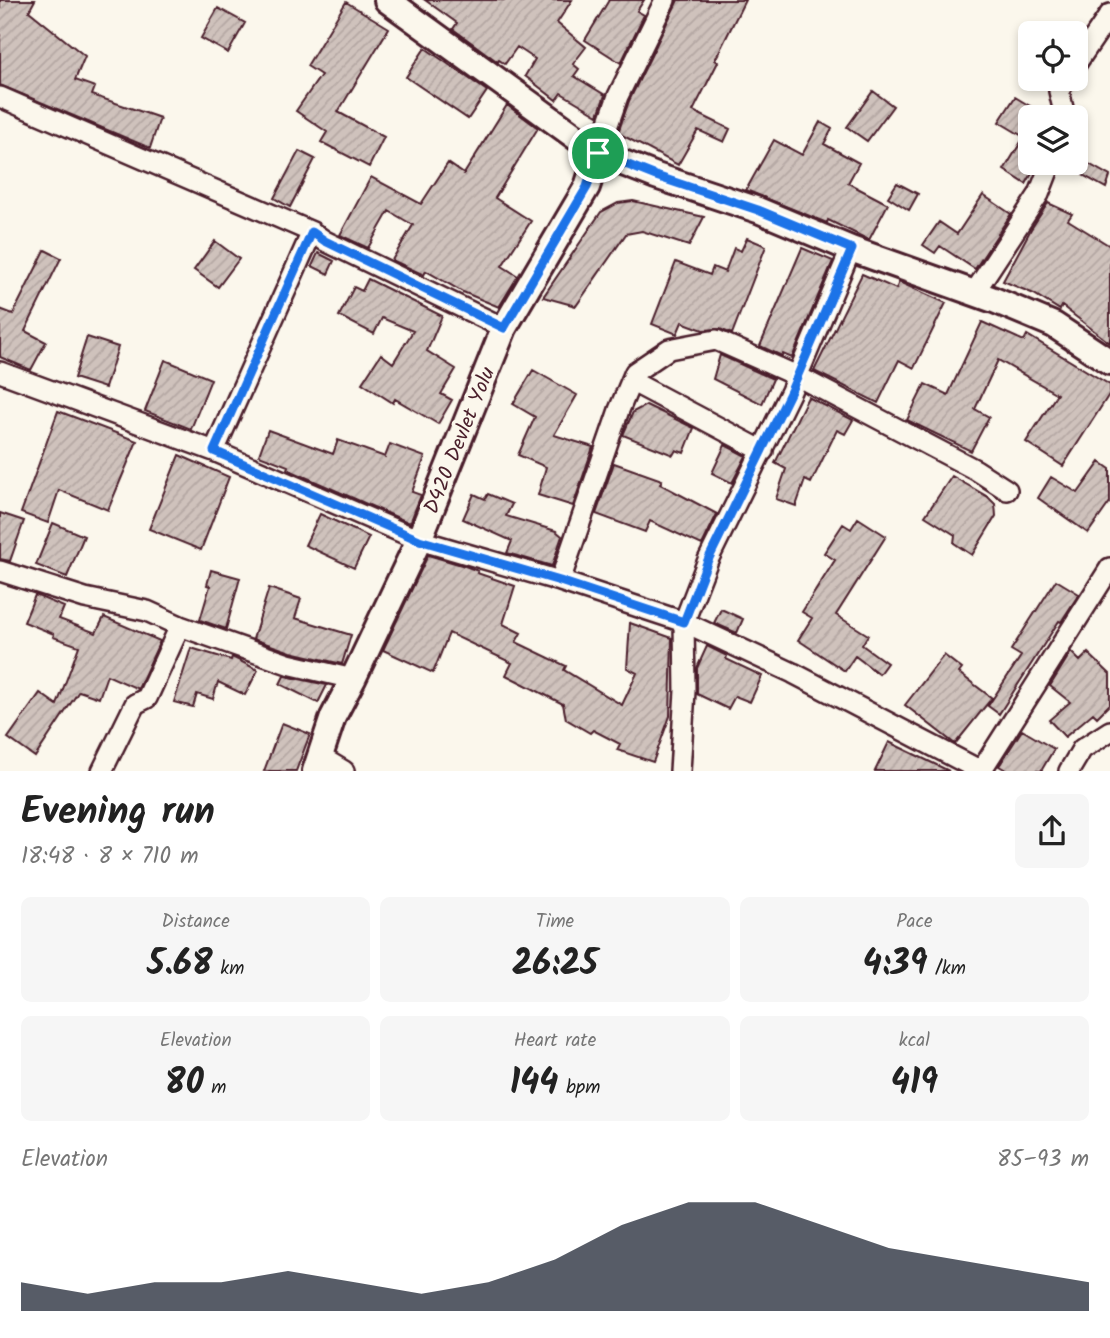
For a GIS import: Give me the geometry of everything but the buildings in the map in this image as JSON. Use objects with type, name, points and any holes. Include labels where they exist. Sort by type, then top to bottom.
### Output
[{"type":"street","points":[[387,0],[598,153],[656,176],[758,210],[852,249],[1054,325],[1110,362]]},
{"type":"street","points":[[598,153],[618,96],[665,0]]},
{"type":"street","points":[[1088,46],[1110,14]]},
{"type":"street","points":[[0,97],[312,232],[325,241],[504,328]]},
{"type":"street","name":"D420 Devlet Yolu","points":[[317,763],[333,717],[419,540],[504,328],[587,187],[598,153]]},
{"type":"street","points":[[974,293],[1039,194],[1046,175]]},
{"type":"street","points":[[214,451],[312,232]]},
{"type":"street","points":[[680,771],[685,691],[684,622],[708,560],[763,451],[852,249]]},
{"type":"street","points":[[560,581],[635,372],[669,349],[716,340],[797,376],[976,470],[1007,490]]},
{"type":"street","points":[[0,372],[214,451],[419,540],[560,581],[684,622],[793,673],[981,771],[1110,568]]},
{"type":"street","points":[[631,382],[763,451]]},
{"type":"street","points":[[0,571],[85,598],[147,611],[180,626],[288,664],[353,679]]},
{"type":"street","points":[[102,771],[135,704],[147,698],[180,626]]},
{"type":"street","points":[[1069,771],[1082,749],[1110,731]]},
{"type":"street","points":[[317,763],[344,771]]},
{"type":"route","points":[[598,153],[656,176],[758,210],[852,249],[791,391],[708,560],[684,622],[560,581],[419,540],[214,451],[312,232],[325,241],[504,328],[587,187],[598,153]]}]
